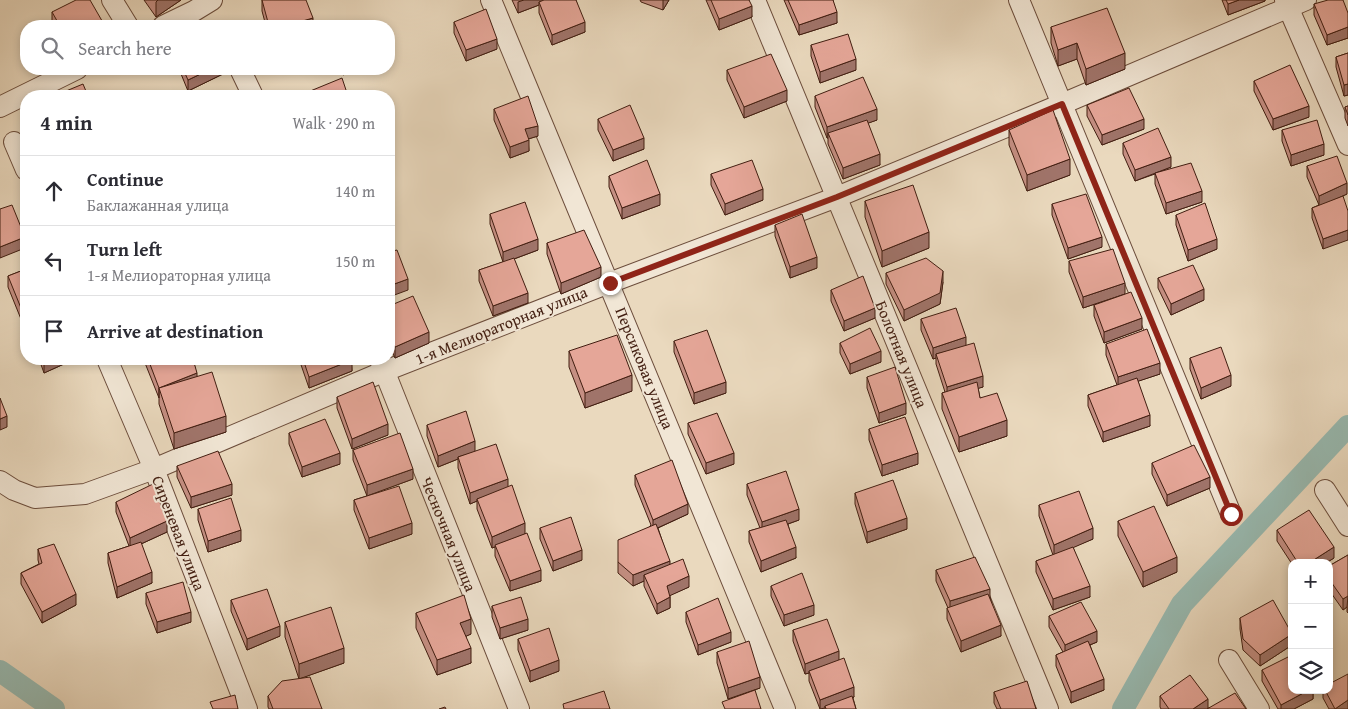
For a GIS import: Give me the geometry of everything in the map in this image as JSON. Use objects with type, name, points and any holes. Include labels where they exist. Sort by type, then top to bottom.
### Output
[{"type":"street","points":[[112,0],[124,20]]},
{"type":"street","points":[[175,20],[212,0]]},
{"type":"street","name":"Персиковая улица","points":[[492,0],[785,709]]},
{"type":"street","name":"Болотная улица","points":[[755,0],[1048,709]]},
{"type":"street","points":[[1019,0],[1231,514]]},
{"type":"street","name":"1-я Мелиораторная улица","points":[[395,360],[610,283],[837,197],[1062,104],[1286,4],[1306,0]]},
{"type":"street","points":[[1286,4],[1348,145]]},
{"type":"street","points":[[36,90],[65,75]]},
{"type":"street","points":[[243,75],[250,90]]},
{"type":"street","points":[[0,108],[20,98]]},
{"type":"street","points":[[14,142],[20,156]]},
{"type":"street","name":"Сиреневая улица","points":[[110,365],[154,469],[247,709]]},
{"type":"street","name":"1-я Мелиораторная улица","points":[[0,481],[14,490],[35,498],[85,494],[154,469],[382,365]]},
{"type":"street","name":"Чесночная улица","points":[[382,365],[519,709]]},
{"type":"street","points":[[1325,490],[1348,526]]},
{"type":"street","points":[[1229,660],[1259,709]]},
{"type":"building","points":[[76,0],[90,0],[102,20],[57,20],[52,12]]},
{"type":"building","points":[[262,0],[306,0],[313,18],[306,20],[267,20]]},
{"type":"building","points":[[544,0],[576,0],[585,22],[552,35],[539,2]]},
{"type":"building","points":[[711,0],[749,0],[752,6],[719,19]]},
{"type":"building","points":[[788,0],[833,0],[837,12],[799,25]]},
{"type":"building","points":[[1226,0],[1239,0],[1228,4]]},
{"type":"building","points":[[1328,0],[1343,0],[1348,13],[1348,27],[1327,35],[1314,4]]},
{"type":"building","points":[[1107,8],[1125,53],[1086,69],[1077,43],[1058,50],[1051,27]]},
{"type":"building","points":[[486,9],[497,39],[466,50],[454,22]]},
{"type":"building","points":[[848,34],[856,59],[820,72],[811,45]]},
{"type":"building","points":[[1348,53],[1348,84],[1344,85],[1336,57]]},
{"type":"building","points":[[771,54],[787,90],[744,107],[727,70]]},
{"type":"building","points":[[1290,65],[1309,106],[1273,119],[1254,81]]},
{"type":"building","points":[[186,75],[198,75],[188,80]]},
{"type":"building","points":[[863,77],[877,109],[827,127],[815,96]]},
{"type":"building","points":[[342,78],[346,90],[313,90]]},
{"type":"building","points":[[83,84],[86,90],[68,90]]},
{"type":"building","points":[[1129,88],[1144,119],[1102,135],[1087,105]]},
{"type":"building","points":[[528,96],[538,126],[525,129],[529,140],[510,147],[494,109]]},
{"type":"building","points":[[630,105],[644,138],[613,150],[598,119]]},
{"type":"building","points":[[1053,110],[1070,159],[1027,175],[1009,130]]},
{"type":"building","points":[[867,120],[880,154],[843,168],[828,133]]},
{"type":"building","points":[[1317,120],[1324,144],[1291,155],[1282,130]]},
{"type":"building","points":[[1158,128],[1171,157],[1135,170],[1123,143]]},
{"type":"building","points":[[1337,156],[1347,183],[1319,196],[1307,166]]},
{"type":"building","points":[[647,160],[660,194],[622,208],[609,176]]},
{"type":"building","points":[[752,160],[763,189],[725,204],[711,174]]},
{"type":"building","points":[[1191,163],[1202,191],[1166,203],[1155,173]]},
{"type":"building","points":[[913,185],[929,232],[882,251],[865,201]]},
{"type":"building","points":[[1086,194],[1102,237],[1068,248],[1052,204]]},
{"type":"building","points":[[1343,196],[1348,211],[1348,230],[1323,239],[1312,208]]},
{"type":"building","points":[[525,202],[538,239],[503,252],[490,214]]},
{"type":"building","points":[[1205,203],[1217,239],[1188,250],[1176,215]]},
{"type":"building","points":[[12,205],[20,225],[20,239],[0,247],[0,209]]},
{"type":"building","points":[[802,214],[817,257],[790,267],[775,225]]},
{"type":"building","points":[[584,230],[601,267],[561,283],[547,243]]},
{"type":"building","points":[[1113,249],[1125,283],[1083,297],[1069,261]]},
{"type":"building","points":[[395,250],[397,250],[408,279],[395,284]]},
{"type":"building","points":[[514,258],[528,293],[493,306],[479,270]]},
{"type":"building","points":[[926,258],[943,271],[940,293],[904,310],[886,273]]},
{"type":"building","points":[[1193,265],[1204,289],[1171,304],[1158,278]]},
{"type":"building","points":[[20,271],[20,306],[8,276]]},
{"type":"building","points":[[863,276],[875,308],[844,321],[831,290]]},
{"type":"building","points":[[1131,292],[1142,318],[1104,332],[1094,305]]},
{"type":"building","points":[[413,296],[429,332],[395,347],[395,304]]},
{"type":"building","points":[[956,308],[966,337],[933,348],[921,319]]},
{"type":"building","points":[[870,328],[881,351],[850,364],[840,343]]},
{"type":"building","points":[[1147,329],[1160,363],[1118,377],[1106,344]]},
{"type":"building","points":[[707,330],[726,382],[694,393],[674,341]]},
{"type":"building","points":[[617,335],[632,375],[585,393],[569,351]]},
{"type":"building","points":[[974,343],[983,376],[947,387],[936,354]]},
{"type":"building","points":[[1221,347],[1231,375],[1201,388],[1190,358]]},
{"type":"building","points":[[150,365],[195,365],[197,373],[159,388]]},
{"type":"building","points":[[305,365],[339,365],[309,377]]},
{"type":"building","points":[[895,367],[906,403],[879,413],[867,377]]},
{"type":"building","points":[[212,372],[226,416],[174,433],[159,388]]},
{"type":"building","points":[[1137,378],[1150,415],[1103,432],[1088,395]]},
{"type":"building","points":[[373,382],[388,424],[352,439],[337,397]]},
{"type":"building","points":[[977,382],[980,398],[997,393],[1007,420],[959,437],[942,393]]},
{"type":"building","points":[[0,398],[7,416],[0,419]]},
{"type":"building","points":[[466,411],[475,441],[438,456],[427,425]]},
{"type":"building","points":[[717,413],[734,453],[706,463],[688,423]]},
{"type":"building","points":[[905,417],[918,453],[882,465],[869,429]]},
{"type":"building","points":[[325,419],[340,453],[302,467],[289,433]]},
{"type":"building","points":[[400,433],[413,469],[367,485],[353,450]]},
{"type":"building","points":[[496,444],[508,479],[470,493],[458,457]]},
{"type":"building","points":[[1194,445],[1210,477],[1167,495],[1152,463]]},
{"type":"building","points":[[218,451],[232,484],[191,497],[177,466]]},
{"type":"building","points":[[672,460],[688,504],[653,520],[635,475]]},
{"type":"building","points":[[786,471],[799,509],[762,522],[747,484]]},
{"type":"building","points":[[893,480],[907,518],[867,532],[855,493]]},
{"type":"building","points":[[153,484],[167,521],[130,538],[116,502]]},
{"type":"building","points":[[512,485],[525,523],[492,537],[477,499]]},
{"type":"building","points":[[399,486],[412,523],[369,538],[354,500]]},
{"type":"building","points":[[1079,491],[1093,528],[1054,545],[1039,505]]},
{"type":"building","points":[[231,498],[241,530],[208,541],[198,509]]},
{"type":"building","points":[[1154,506],[1177,557],[1143,572],[1118,521]]},
{"type":"building","points":[[1309,510],[1334,547],[1315,559],[1295,559],[1277,530]]},
{"type":"building","points":[[571,517],[582,550],[553,561],[540,528]]},
{"type":"building","points":[[786,520],[796,547],[761,561],[749,531]]},
{"type":"building","points":[[656,524],[670,561],[633,575],[618,562],[618,540]]},
{"type":"building","points":[[527,533],[541,570],[510,581],[495,545]]},
{"type":"building","points":[[141,542],[152,572],[117,587],[108,553]]},
{"type":"building","points":[[54,544],[76,594],[42,612],[21,573],[42,563],[38,549]]},
{"type":"building","points":[[1073,547],[1090,586],[1053,599],[1036,561]]},
{"type":"building","points":[[1348,555],[1348,596],[1343,599],[1333,585],[1333,564]]},
{"type":"building","points":[[975,557],[990,589],[950,601],[936,570]]},
{"type":"building","points":[[683,559],[689,576],[667,586],[670,597],[657,604],[644,575]]},
{"type":"building","points":[[802,573],[814,605],[784,615],[771,586]]},
{"type":"building","points":[[183,582],[191,612],[157,622],[146,593]]},
{"type":"building","points":[[267,589],[280,626],[247,639],[231,600]]},
{"type":"building","points":[[988,594],[1001,625],[961,641],[947,608]]},
{"type":"building","points":[[464,595],[471,619],[460,623],[471,648],[437,660],[416,613]]},
{"type":"building","points":[[521,597],[528,619],[500,628],[492,606]]},
{"type":"building","points":[[718,598],[731,632],[698,645],[686,612]]},
{"type":"building","points":[[1273,600],[1288,627],[1288,637],[1260,655],[1243,639],[1240,618]]},
{"type":"building","points":[[1081,602],[1097,631],[1065,645],[1049,616]]},
{"type":"building","points":[[331,607],[344,648],[299,664],[285,622]]},
{"type":"building","points":[[827,619],[839,651],[805,664],[793,630]]},
{"type":"building","points":[[549,628],[559,660],[530,671],[518,639]]},
{"type":"building","points":[[749,641],[760,677],[728,688],[717,652]]},
{"type":"building","points":[[1088,641],[1104,679],[1071,692],[1056,655]]},
{"type":"building","points":[[1288,657],[1288,694],[1302,694],[1281,705],[1262,670]]},
{"type":"building","points":[[844,658],[854,687],[820,700],[809,671]]},
{"type":"building","points":[[1348,674],[1348,700],[1335,709],[1327,694],[1333,694],[1333,682]]},
{"type":"building","points":[[1190,675],[1208,699],[1193,709],[1169,709],[1160,696]]},
{"type":"building","points":[[310,677],[322,709],[273,709],[268,696],[282,681]]},
{"type":"building","points":[[1027,681],[1036,709],[1001,709],[994,692]]},
{"type":"building","points":[[755,690],[761,709],[725,709],[722,702]]},
{"type":"building","points":[[604,691],[610,709],[564,709],[563,704]]},
{"type":"building","points":[[1235,693],[1246,709],[1207,709]]},
{"type":"building","points":[[235,695],[238,709],[213,709],[210,702]]},
{"type":"building","points":[[852,696],[856,709],[826,709],[825,706]]},
{"type":"waterway","points":[[1123,709],[1182,604],[1348,426]]},
{"type":"waterway","points":[[0,671],[54,709]]},
{"type":"route","points":[[610,283],[837,197],[1062,104],[1231,514]]}]
